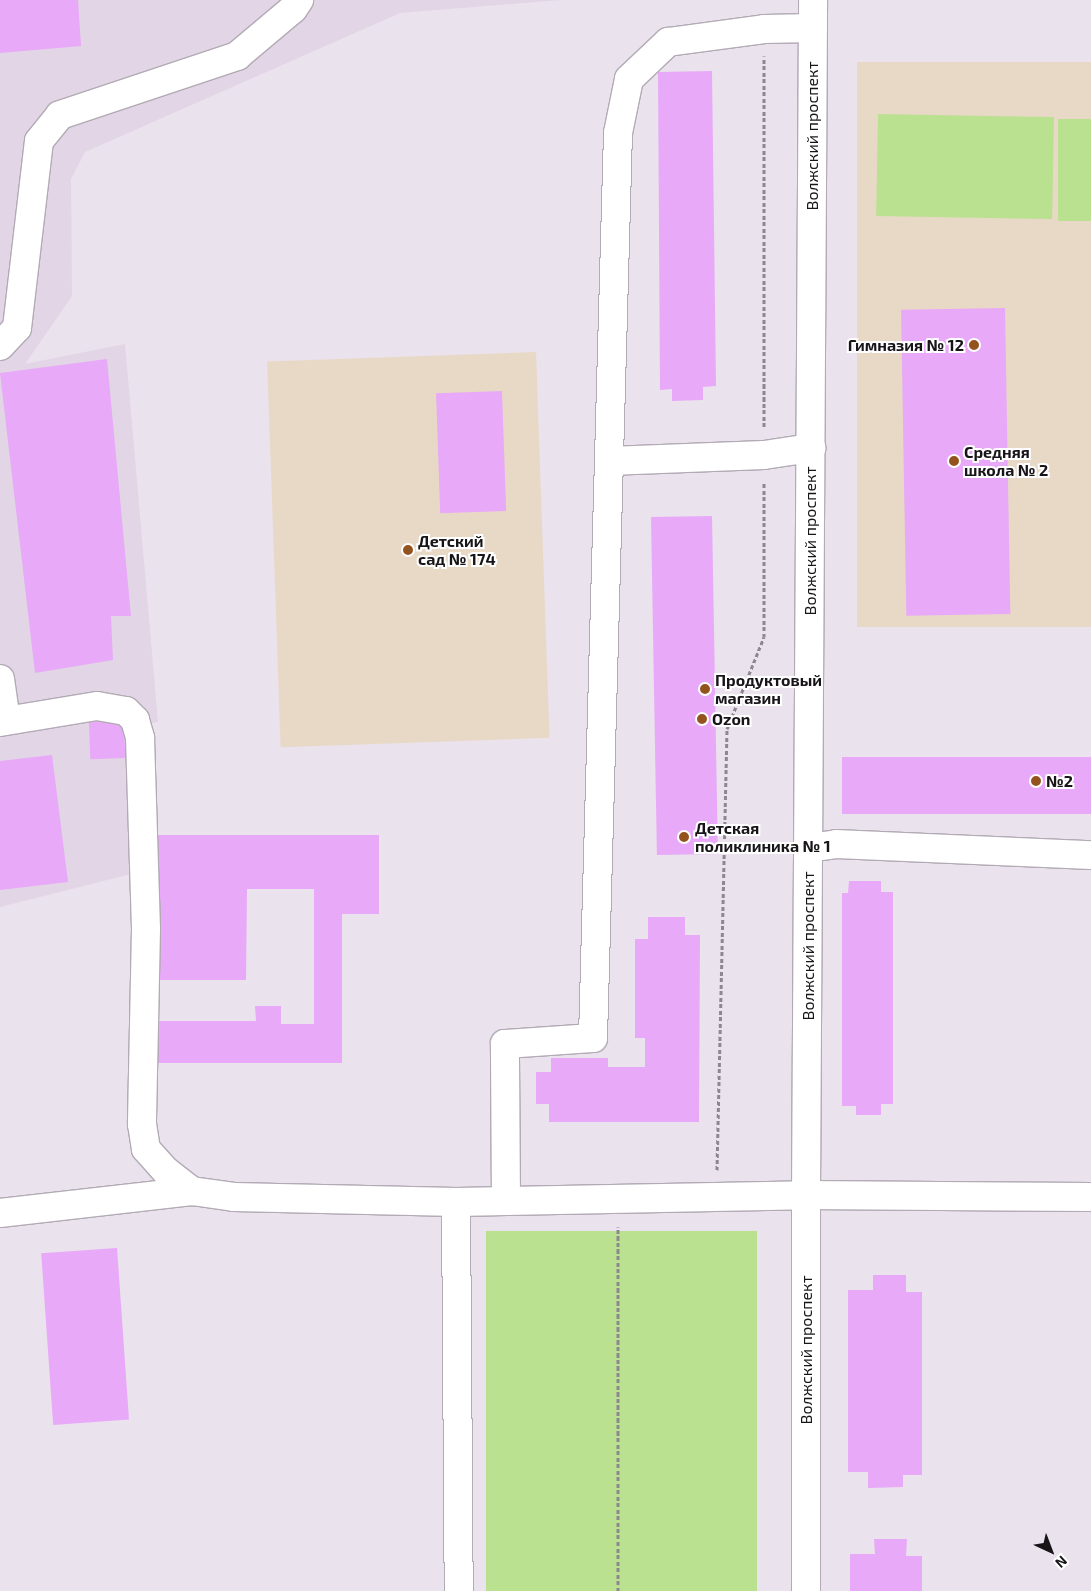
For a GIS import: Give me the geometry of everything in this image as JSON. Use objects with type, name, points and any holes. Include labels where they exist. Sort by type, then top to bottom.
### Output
[{"type":"street","points":[[0,346],[17,328],[39,141],[60,115],[237,56],[293,9],[299,0]]},
{"type":"street","name":"Волжский проспект","points":[[806,1591],[806,1194],[813,0]]},
{"type":"street","points":[[506,1201],[505,1044],[592,1038],[618,134],[629,78],[668,42],[764,29],[813,28]]},
{"type":"street","points":[[609,461],[764,455],[811,448]]},
{"type":"street","points":[[0,679],[3,721],[97,706],[126,711],[135,720],[140,738],[146,929],[142,1124],[146,1149],[166,1171],[192,1191]]},
{"type":"street","points":[[809,848],[836,844],[1091,854]]},
{"type":"street","points":[[0,1213],[192,1191],[234,1197],[456,1202],[806,1194],[1091,1197]]},
{"type":"street","points":[[456,1202],[460,1591]]},
{"type":"path","points":[[717,1197],[727,729],[764,637],[764,29]]},
{"type":"path","points":[[618,1199],[618,1591]]},
{"type":"shaded area","points":[[0,0],[561,0],[400,13],[85,152],[71,179],[72,296],[25,364],[125,344],[158,722],[128,727],[135,873],[0,907]]},
{"type":"shaded area","name":"Гимназия № 12","points":[[857,62],[1091,62],[1091,627],[857,627]]},
{"type":"shaded area","name":"Детский сад № 174","points":[[536,352],[549,738],[281,747],[267,361]]},
{"type":"green space","points":[[878,114],[1054,117],[1052,219],[876,216]]},
{"type":"green space","points":[[1058,119],[1091,119],[1091,221],[1058,221]]},
{"type":"green space","points":[[486,1231],[757,1231],[757,1591],[486,1591]]},
{"type":"building","points":[[0,0],[78,0],[81,46],[0,53]]},
{"type":"building","points":[[712,71],[716,386],[703,387],[703,400],[672,401],[672,389],[660,390],[658,72]]},
{"type":"building","name":"Средняя школа № 2","points":[[1005,308],[1010,614],[906,616],[901,310]]},
{"type":"building","points":[[107,359],[131,616],[111,616],[113,660],[35,673],[0,373]]},
{"type":"building","points":[[502,391],[506,511],[440,513],[436,393]]},
{"type":"building","points":[[712,516],[718,854],[657,855],[651,517]]},
{"type":"building","points":[[124,721],[125,758],[90,759],[89,722]]},
{"type":"building","points":[[52,755],[68,882],[0,890],[0,761]]},
{"type":"building","points":[[842,757],[1091,757],[1091,814],[842,814]]},
{"type":"building","points":[[149,835],[379,835],[379,914],[342,914],[342,1063],[157,1063],[157,1021],[256,1021],[255,1006],[281,1006],[281,1024],[314,1024],[314,889],[247,889],[246,980],[148,980]]},
{"type":"building","points":[[849,881],[881,881],[881,892],[893,892],[893,1104],[881,1104],[881,1115],[856,1115],[856,1106],[842,1106],[842,893],[848,893]]},
{"type":"building","points":[[648,917],[685,917],[685,935],[700,935],[699,1122],[549,1122],[549,1104],[536,1104],[536,1072],[551,1072],[551,1058],[608,1058],[608,1067],[645,1067],[645,1038],[635,1038],[635,939],[648,939]]},
{"type":"building","points":[[117,1248],[129,1420],[53,1425],[41,1253]]},
{"type":"building","points":[[873,1275],[906,1275],[906,1292],[922,1292],[922,1475],[903,1475],[903,1487],[868,1488],[868,1472],[848,1472],[848,1290],[873,1290]]},
{"type":"building","points":[[874,1539],[907,1539],[906,1556],[922,1556],[922,1591],[850,1591],[850,1554],[875,1554]]},
{"type":"place","name":"Гимназия № 12","points":[[974,345]]},
{"type":"place","name":"Средняя школа № 2","points":[[954,461]]},
{"type":"place","name":"Детский сад № 174","points":[[408,550]]},
{"type":"place","name":"Продуктовый магазин","points":[[705,689]]},
{"type":"place","name":"Ozon","points":[[702,719]]},
{"type":"place","name":"№2","points":[[1036,781]]},
{"type":"place","name":"Детская поликлиника № 1","points":[[684,837]]}]
